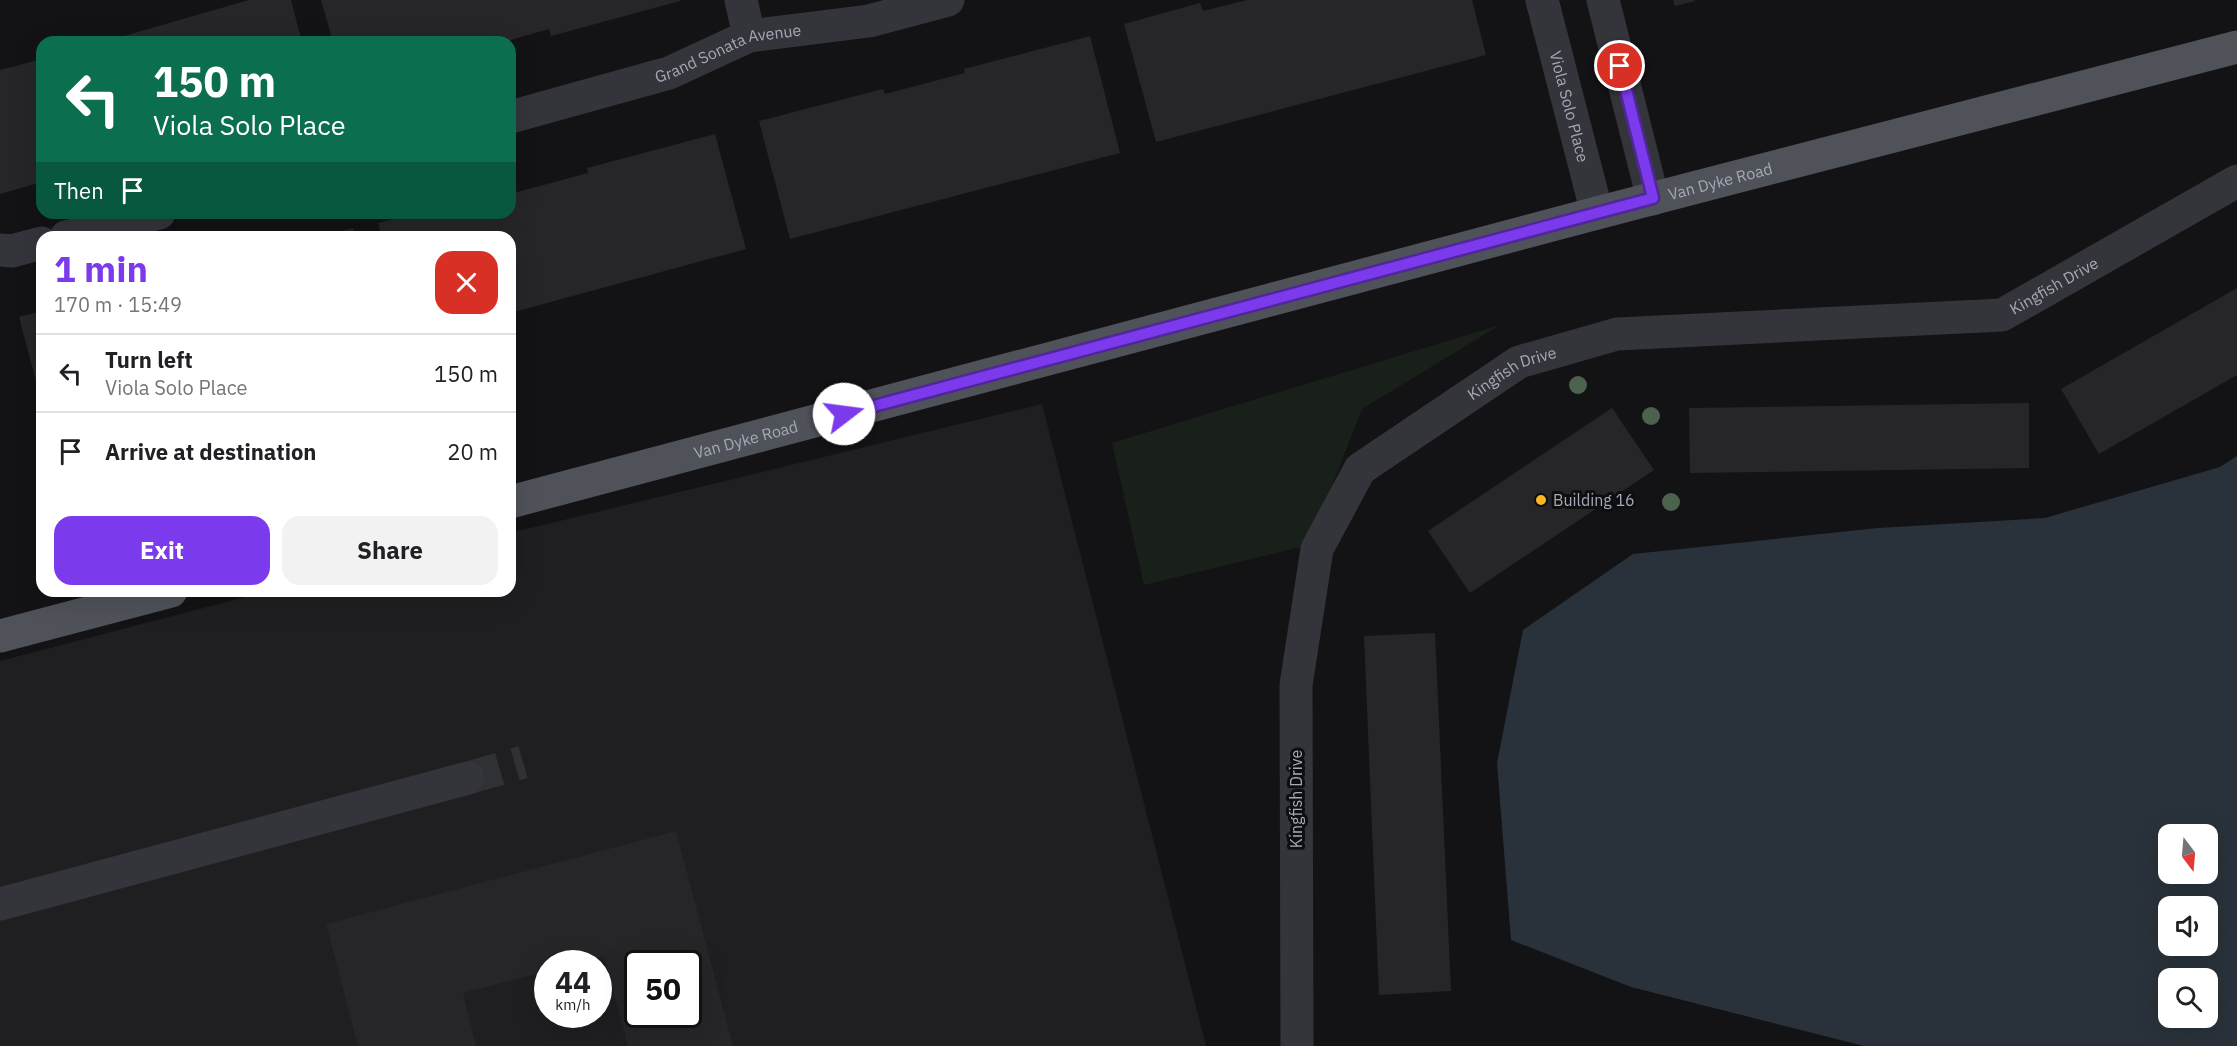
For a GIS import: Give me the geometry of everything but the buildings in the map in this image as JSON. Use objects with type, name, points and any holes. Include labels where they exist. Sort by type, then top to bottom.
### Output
[{"type":"main road","name":"Van Dyke Road","points":[[516,500],[1653,198],[2237,47]]},
{"type":"main road","points":[[0,636],[148,597]]},
{"type":"street","points":[[741,0],[749,36]]},
{"type":"street","name":"Grand Sonata Avenue","points":[[516,115],[669,73],[749,36],[869,21],[948,0]]},
{"type":"street","name":"Viola Solo Place","points":[[1542,0],[1597,213]]},
{"type":"street","points":[[1603,0],[1653,198]]},
{"type":"street","name":"Kingfish Drive","points":[[1297,1046],[1296,685],[1317,549],[1360,469],[1519,362],[1617,334],[2001,315],[2237,182]]},
{"type":"street","points":[[89,231],[136,219]]},
{"type":"street","points":[[0,250],[12,251],[36,245]]},
{"type":"street","points":[[0,904],[468,778]]},
{"type":"shaded area","points":[[1500,325],[1362,409],[1309,545],[1144,585],[1112,443]]},
{"type":"shaded area","points":[[1042,404],[1206,1046],[0,1046],[0,661],[245,597],[516,597],[516,532]]},
{"type":"shaded area","points":[[2237,456],[2237,1046],[1864,1046],[1631,987],[1511,940],[1497,763],[1523,630],[1633,554],[1878,528],[2045,518],[2220,467]]},
{"type":"tunnel","points":[[468,778],[523,762]]},
{"type":"place","name":"Building 16","points":[[1541,500]]},
{"type":"route","points":[[844,414],[1653,198],[1620,66]]}]
